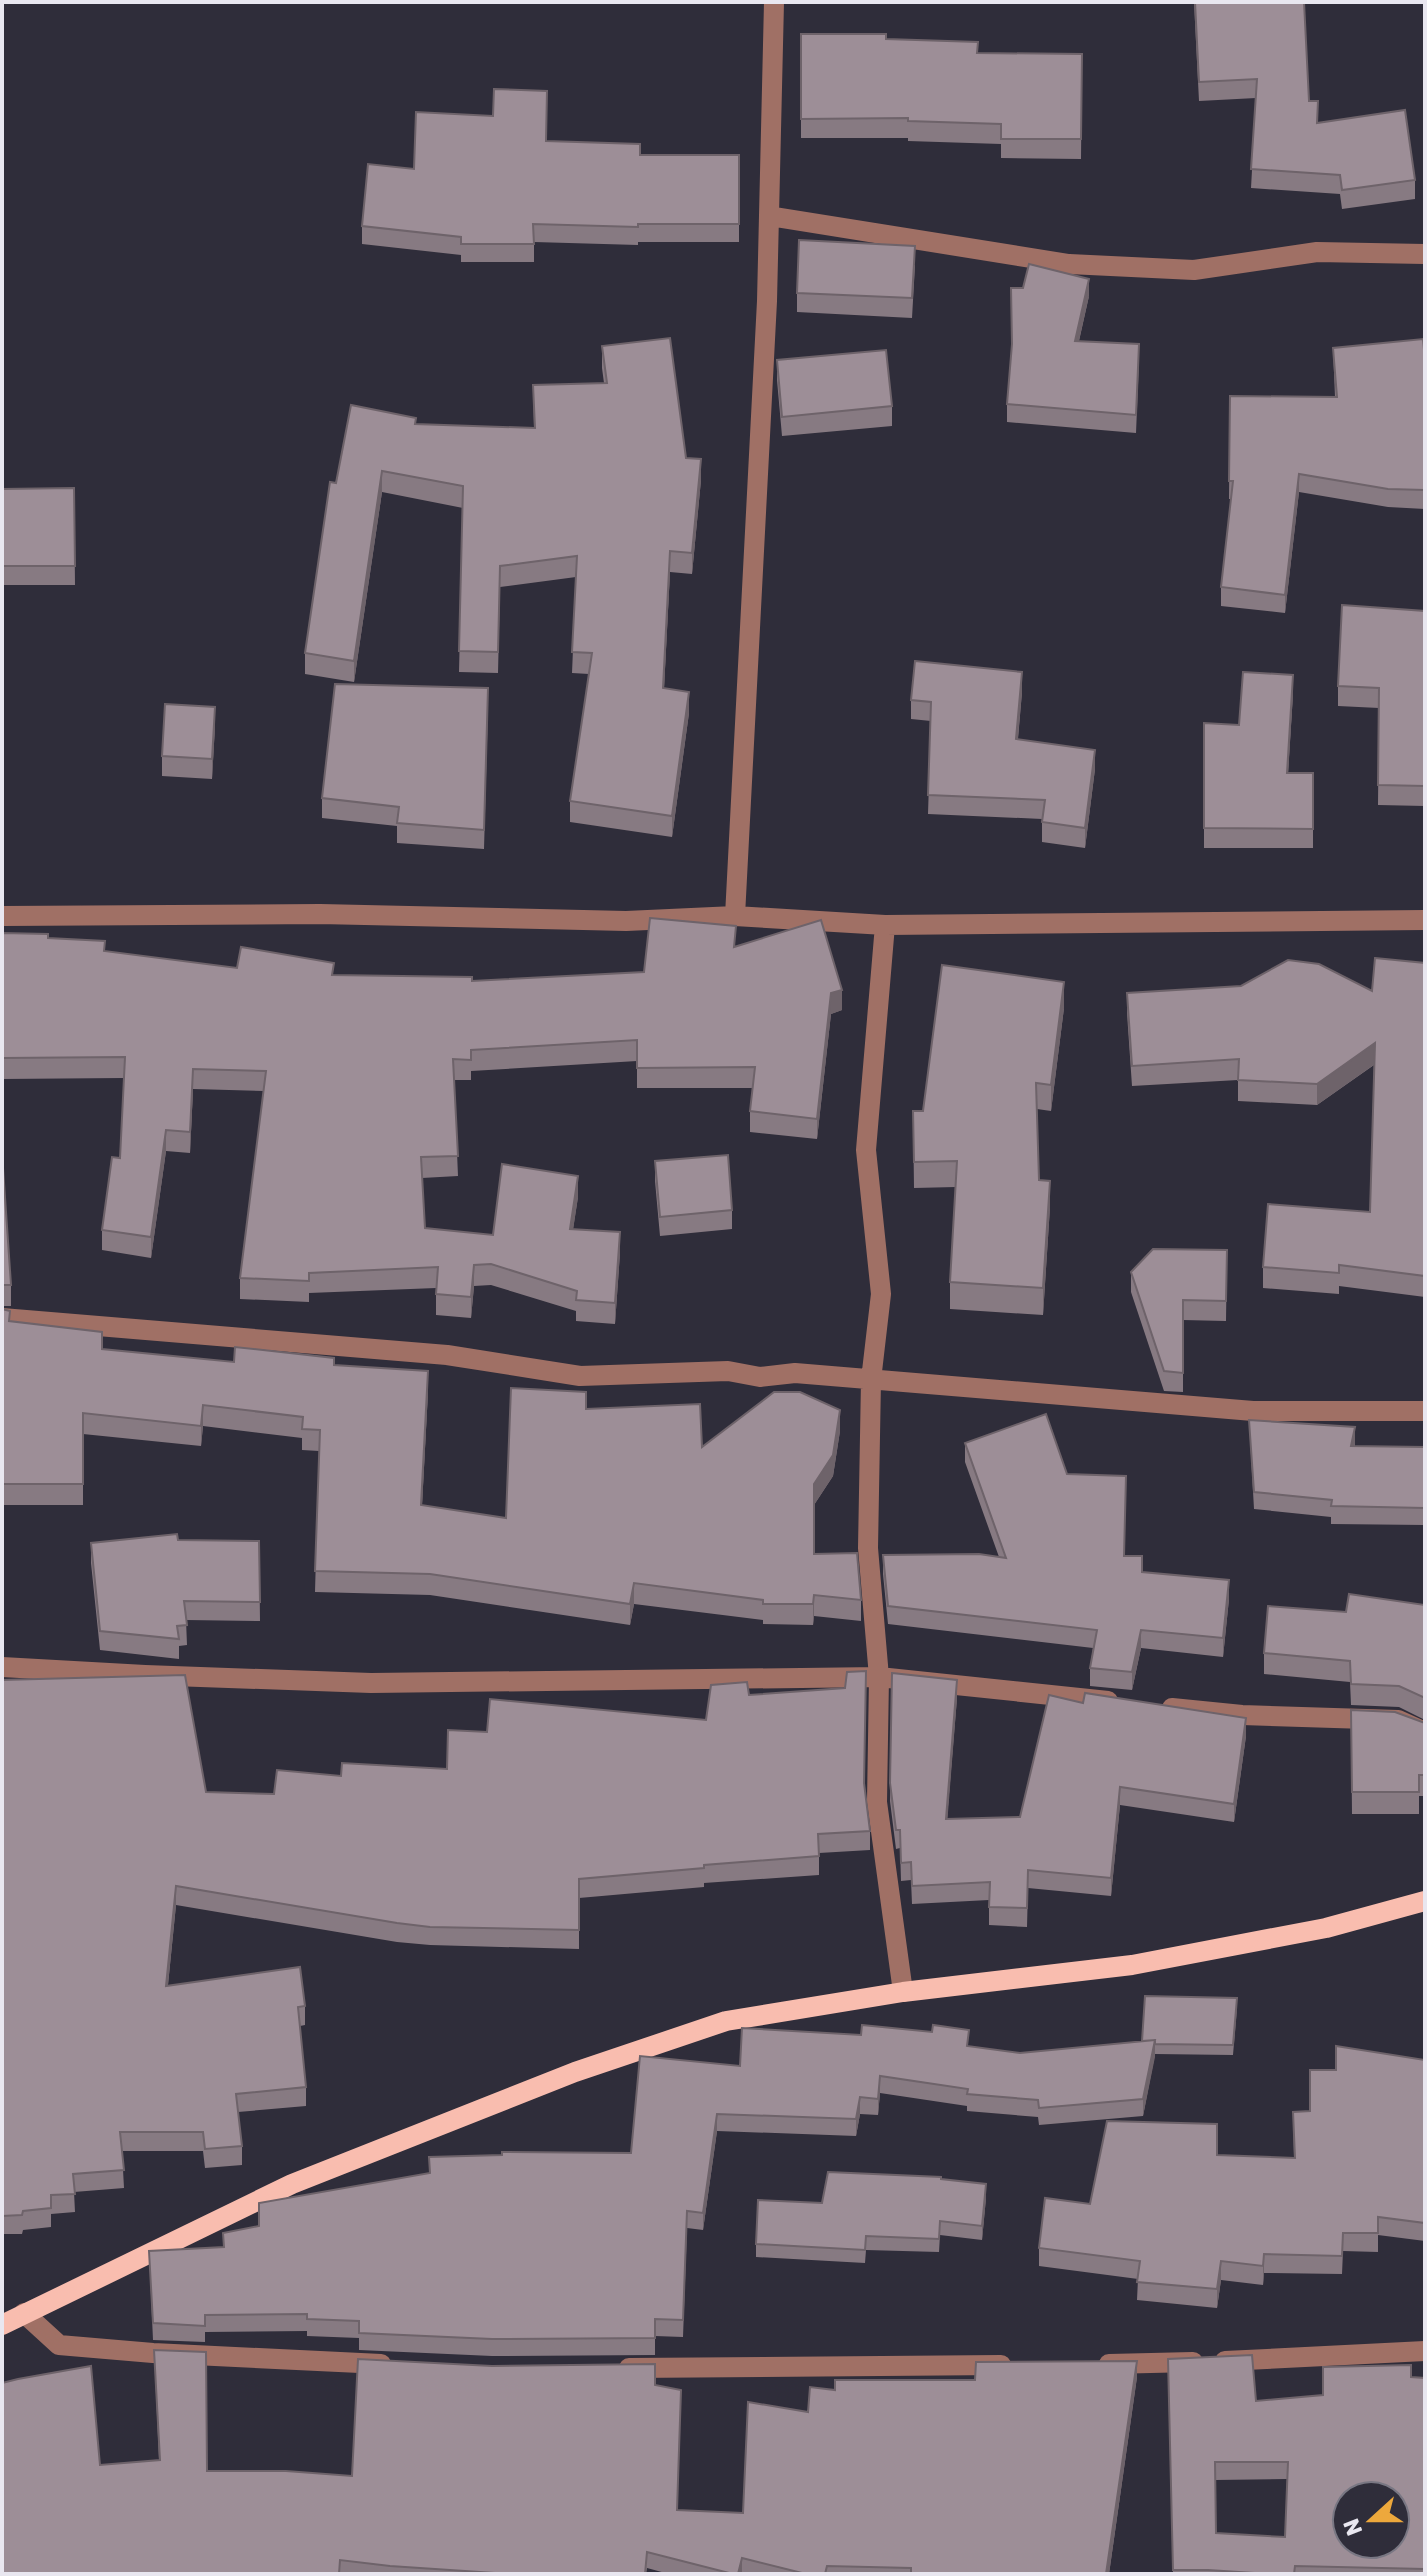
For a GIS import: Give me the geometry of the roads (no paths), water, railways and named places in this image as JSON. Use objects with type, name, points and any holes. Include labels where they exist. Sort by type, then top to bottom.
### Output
[{"type":"main road","points":[[2,2325],[292,2184],[575,2072],[726,2021],[903,1992],[1132,1965],[1326,1928],[1425,1901]]},
{"type":"street","points":[[735,916],[769,216],[774,2]]},
{"type":"street","points":[[769,216],[1069,264],[1194,270],[1317,252],[1425,254]]},
{"type":"street","points":[[2,916],[320,914],[626,921],[735,916],[885,925],[1425,920]]},
{"type":"street","points":[[885,925],[866,1150],[881,1294],[871,1380],[868,1548],[879,1677],[877,1802],[903,1992]]},
{"type":"street","points":[[2,1318],[447,1355],[580,1376],[728,1371],[760,1377],[795,1373],[1253,1411],[1425,1411]]},
{"type":"street","points":[[2,1667],[371,1683],[879,1677],[1242,1715],[1398,1720],[1425,1732]]},
{"type":"street","points":[[24,2313],[59,2345],[153,2353],[400,2365]]},
{"type":"street","points":[[1084,2364],[1163,2364],[1425,2351]]},
{"type":"street","points":[[614,2368],[1021,2365]]}]
